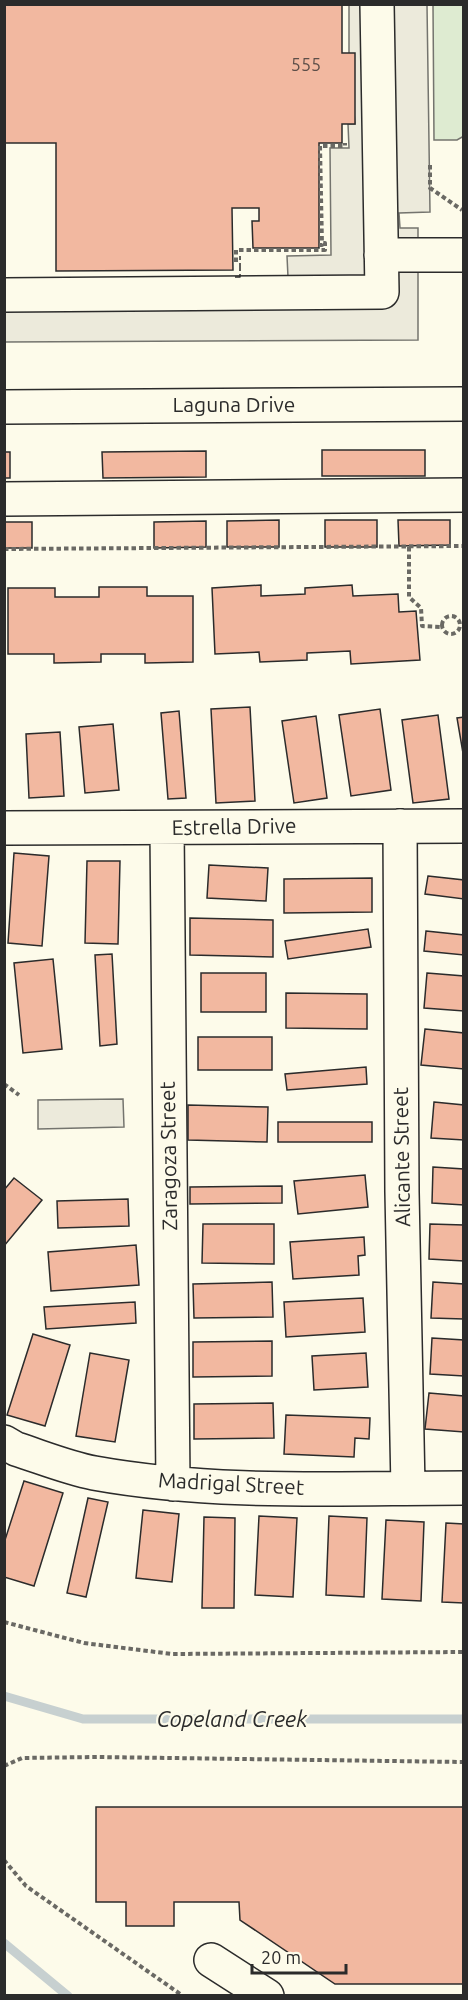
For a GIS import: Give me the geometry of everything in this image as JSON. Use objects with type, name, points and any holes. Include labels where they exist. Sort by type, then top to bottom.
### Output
[{"type":"street","points":[[4,295],[382,292],[377,4]]},
{"type":"street","points":[[381,255],[464,255]]},
{"type":"street","name":"Laguna Drive","points":[[4,406],[464,404]]},
{"type":"street","points":[[4,499],[464,495]]},
{"type":"street","name":"Alicante Street","points":[[400,826],[402,1180],[408,1488]]},
{"type":"street","name":"Estrella Drive","points":[[4,828],[464,826]]},
{"type":"street","name":"Zaragoza Street","points":[[167,828],[173,1484]]},
{"type":"street","name":"Madrigal Street","points":[[4,1442],[16,1449],[92,1473],[173,1484],[274,1489],[464,1488]]},
{"type":"street","points":[[211,1960],[267,1995]]},
{"type":"path","points":[[325,248],[325,243],[320,244],[320,146],[345,146],[345,134]]},
{"type":"path","points":[[430,165],[430,188],[462,210]]},
{"type":"path","points":[[4,549],[464,546]]},
{"type":"path","points":[[410,547],[409,597],[421,608],[422,626],[442,627],[451,634],[457,632],[462,623],[456,617],[450,616],[445,618],[442,627]]},
{"type":"path","points":[[4,1084],[19,1095]]},
{"type":"path","points":[[4,1622],[84,1643],[172,1654],[464,1652]]},
{"type":"path","points":[[4,1766],[22,1758],[75,1757],[464,1762]]},
{"type":"path","points":[[4,1860],[26,1886],[183,1995]]},
{"type":"green space","points":[[433,5],[463,5],[464,136],[457,140],[434,140]]},
{"type":"shaded area","points":[[349,5],[427,5],[430,212],[399,213],[400,228],[418,228],[418,340],[5,342],[4,279],[288,277],[287,256],[331,255],[330,148],[349,148],[348,124],[355,124],[349,53]]},
{"type":"shaded area","points":[[123,1099],[124,1127],[38,1129],[38,1100]]},
{"type":"building","points":[[4,4],[342,4],[342,53],[355,53],[355,124],[342,124],[342,143],[319,143],[319,248],[253,248],[252,221],[259,221],[259,208],[232,208],[233,270],[56,271],[56,143],[4,143]]},
{"type":"building","points":[[322,450],[425,450],[425,476],[322,476]]},
{"type":"building","points":[[206,451],[206,477],[103,478],[102,452]]},
{"type":"building","points":[[4,452],[10,452],[10,478],[4,478]]},
{"type":"building","points":[[279,520],[279,547],[227,547],[227,521]]},
{"type":"building","points":[[325,520],[377,520],[377,547],[325,547]]},
{"type":"building","points":[[398,520],[450,520],[450,545],[399,546]]},
{"type":"building","points":[[206,521],[206,547],[154,548],[154,522]]},
{"type":"building","points":[[4,522],[32,522],[32,548],[4,548]]},
{"type":"building","points":[[261,585],[261,596],[305,594],[305,588],[352,585],[353,596],[398,594],[399,612],[416,611],[420,660],[351,664],[350,651],[307,653],[307,660],[260,662],[259,652],[215,654],[212,588]]},
{"type":"building","points":[[99,587],[147,587],[147,596],[193,596],[193,662],[145,663],[145,654],[101,654],[101,662],[54,663],[54,654],[8,654],[8,588],[55,588],[55,597],[99,597]]},
{"type":"building","points":[[250,707],[255,801],[216,803],[211,709]]},
{"type":"building","points":[[380,709],[391,790],[351,796],[339,715]]},
{"type":"building","points":[[179,711],[186,798],[168,799],[161,713]]},
{"type":"building","points":[[438,715],[449,799],[413,803],[402,720]]},
{"type":"building","points":[[316,716],[327,798],[294,803],[282,721]]},
{"type":"building","points":[[464,717],[464,759],[457,718]]},
{"type":"building","points":[[113,724],[119,790],[85,793],[79,727]]},
{"type":"building","points":[[60,732],[64,796],[29,798],[26,734]]},
{"type":"building","points":[[14,853],[49,856],[42,946],[8,943]]},
{"type":"building","points":[[87,861],[120,861],[118,944],[85,943]]},
{"type":"building","points":[[209,865],[268,868],[266,901],[207,898]]},
{"type":"building","points":[[428,876],[464,880],[464,899],[425,894]]},
{"type":"building","points":[[372,878],[372,912],[284,913],[284,879]]},
{"type":"building","points":[[190,918],[273,920],[273,957],[190,955]]},
{"type":"building","points":[[368,929],[371,947],[288,959],[285,941]]},
{"type":"building","points":[[426,931],[464,935],[464,955],[424,951]]},
{"type":"building","points":[[112,954],[117,1044],[100,1046],[95,955]]},
{"type":"building","points":[[53,959],[62,1049],[23,1053],[14,963]]},
{"type":"building","points":[[201,973],[266,973],[266,1012],[201,1012]]},
{"type":"building","points":[[427,973],[464,976],[464,1011],[424,1008]]},
{"type":"building","points":[[286,993],[367,994],[367,1029],[286,1028]]},
{"type":"building","points":[[425,1029],[464,1033],[464,1069],[421,1065]]},
{"type":"building","points":[[198,1037],[272,1037],[272,1070],[198,1070]]},
{"type":"building","points":[[366,1067],[367,1084],[287,1090],[285,1074]]},
{"type":"building","points":[[434,1102],[464,1105],[464,1140],[431,1138]]},
{"type":"building","points":[[188,1105],[268,1107],[267,1142],[188,1140]]},
{"type":"building","points":[[278,1122],[372,1122],[372,1142],[278,1142]]},
{"type":"building","points":[[433,1167],[464,1169],[464,1205],[432,1203]]},
{"type":"building","points":[[365,1175],[368,1207],[298,1214],[294,1181]]},
{"type":"building","points":[[14,1178],[42,1200],[4,1246],[4,1190]]},
{"type":"building","points":[[282,1186],[282,1203],[190,1204],[190,1187]]},
{"type":"building","points":[[128,1199],[129,1226],[58,1228],[57,1201]]},
{"type":"building","points":[[203,1224],[274,1224],[274,1264],[202,1263]]},
{"type":"building","points":[[430,1224],[464,1225],[464,1261],[429,1259]]},
{"type":"building","points":[[364,1237],[365,1255],[358,1256],[359,1275],[293,1279],[290,1242]]},
{"type":"building","points":[[136,1245],[139,1285],[51,1291],[48,1252]]},
{"type":"building","points":[[272,1282],[273,1317],[194,1318],[193,1284]]},
{"type":"building","points":[[433,1282],[464,1284],[464,1319],[431,1318]]},
{"type":"building","points":[[363,1298],[365,1332],[286,1337],[284,1302]]},
{"type":"building","points":[[135,1302],[136,1323],[46,1329],[44,1307]]},
{"type":"building","points":[[33,1334],[70,1345],[45,1426],[7,1415]]},
{"type":"building","points":[[432,1338],[464,1340],[464,1376],[430,1374]]},
{"type":"building","points":[[272,1341],[272,1376],[193,1377],[193,1342]]},
{"type":"building","points":[[90,1353],[129,1360],[115,1442],[76,1436]]},
{"type":"building","points":[[366,1353],[368,1387],[314,1390],[312,1356]]},
{"type":"building","points":[[429,1393],[464,1396],[464,1432],[425,1429]]},
{"type":"building","points":[[273,1403],[274,1438],[194,1439],[194,1404]]},
{"type":"building","points":[[286,1415],[370,1418],[369,1439],[355,1438],[354,1457],[284,1454]]},
{"type":"building","points":[[24,1481],[63,1493],[34,1586],[4,1577],[4,1543]]},
{"type":"building","points":[[88,1498],[108,1502],[86,1597],[67,1593]]},
{"type":"building","points":[[143,1510],[179,1514],[172,1582],[136,1578]]},
{"type":"building","points":[[259,1516],[297,1518],[293,1597],[255,1595]]},
{"type":"building","points":[[329,1516],[367,1518],[364,1597],[326,1595]]},
{"type":"building","points":[[204,1517],[235,1518],[234,1608],[202,1608]]},
{"type":"building","points":[[386,1520],[424,1522],[421,1601],[382,1599]]},
{"type":"building","points":[[446,1523],[464,1524],[464,1603],[442,1602]]},
{"type":"building","points":[[96,1807],[464,1807],[464,1984],[335,1984],[240,1920],[239,1902],[174,1902],[174,1926],[126,1926],[126,1902],[96,1902]]},
{"type":"waterway","name":"Copeland Creek","points":[[4,1696],[83,1719],[464,1719]]},
{"type":"waterway","points":[[4,1943],[68,1996]]},
{"type":"fence","points":[[235,277],[240,277],[240,256]]}]
